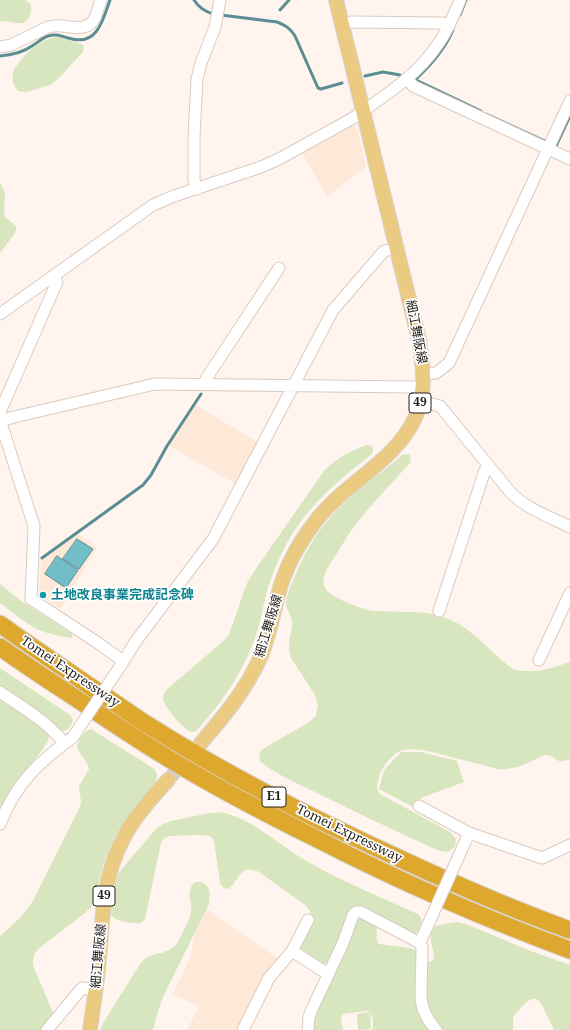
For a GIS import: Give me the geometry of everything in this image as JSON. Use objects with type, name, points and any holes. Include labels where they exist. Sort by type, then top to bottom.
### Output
[{"type":"highway","name":"Tomei Expressway","points":[[0,624],[143,722],[201,757],[279,800],[356,839],[458,885],[570,930]]},
{"type":"highway","name":"Tomei Expressway","points":[[0,647],[140,741],[193,773],[271,816],[373,867],[443,899],[533,937],[570,950]]},
{"type":"main road","name":"細江舞阪線","points":[[201,743],[229,710],[243,690],[254,670],[266,640],[283,578],[306,534],[316,520],[338,496],[382,460],[401,441],[415,417],[421,395],[424,374],[420,340],[336,0]]},
{"type":"main road","name":"細江舞阪線","points":[[90,1030],[96,990],[104,896],[111,867],[129,827],[168,780]]},
{"type":"street","points":[[0,47],[19,42],[48,26],[81,28],[87,26],[92,22],[101,0]]},
{"type":"street","points":[[197,188],[194,180],[196,83],[201,63],[214,27],[220,0]]},
{"type":"street","points":[[0,314],[153,205],[174,196],[266,165],[339,125],[363,110],[407,79],[421,67],[439,44],[449,26],[460,0]]},
{"type":"street","points":[[342,24],[351,22],[443,23],[449,26]]},
{"type":"street","points":[[407,79],[413,86],[570,159]]},
{"type":"street","points":[[424,374],[436,373],[449,363],[570,101]]},
{"type":"street","points":[[0,824],[10,800],[24,780],[43,760],[68,740],[141,635],[213,540],[334,310],[384,251],[397,248]]},
{"type":"street","points":[[205,385],[206,380],[279,268]]},
{"type":"street","points":[[0,412],[57,282],[53,276]]},
{"type":"street","points":[[121,664],[98,643],[31,599],[34,526],[0,421],[155,384],[412,387],[421,395],[440,406],[511,493],[523,504],[570,527]]},
{"type":"street","points":[[439,611],[485,470],[489,467]]},
{"type":"street","points":[[539,660],[570,594]]},
{"type":"street","points":[[0,692],[68,740]]},
{"type":"street","points":[[419,806],[467,836],[542,858],[570,845]]},
{"type":"street","points":[[436,1030],[424,1013],[420,998],[421,941],[467,836]]},
{"type":"street","points":[[308,1030],[309,1017],[312,1009],[345,938],[355,912],[361,912],[421,941]]},
{"type":"street","points":[[243,1030],[269,978],[292,951],[308,920]]},
{"type":"street","points":[[292,951],[328,974]]},
{"type":"street","points":[[47,1030],[82,988],[96,990]]},
{"type":"shaded area","points":[[352,125],[357,127],[366,166],[327,197],[302,153]]},
{"type":"shaded area","points":[[196,405],[259,443],[238,485],[169,446]]},
{"type":"shaded area","points":[[78,534],[97,548],[60,609],[39,595],[41,561]]},
{"type":"shaded area","points":[[206,909],[280,960],[240,1030],[187,1030],[199,1006],[173,994],[190,958],[195,932]]},
{"type":"green space","points":[[0,0],[27,1],[31,6],[29,17],[23,23],[0,21]]},
{"type":"green space","points":[[55,37],[82,44],[84,47],[83,52],[58,79],[50,85],[27,92],[18,91],[12,78],[13,71],[17,65],[34,48],[44,41]]},
{"type":"green space","points":[[0,182],[5,194],[5,217],[16,226],[16,230],[0,253]]},
{"type":"green space","points":[[366,445],[370,445],[373,448],[372,454],[325,494],[295,529],[273,572],[257,632],[250,651],[238,675],[207,719],[195,731],[188,731],[175,718],[164,702],[163,698],[166,690],[228,636],[248,581],[324,471],[338,459]]},
{"type":"green space","points":[[402,455],[410,455],[410,463],[374,502],[349,534],[331,562],[324,579],[325,588],[338,598],[352,605],[368,610],[427,613],[453,621],[478,638],[505,663],[516,670],[539,671],[570,662],[570,759],[558,761],[552,756],[545,755],[517,767],[498,769],[433,752],[409,749],[396,753],[383,767],[377,784],[378,792],[450,832],[456,839],[455,847],[448,852],[439,851],[285,778],[260,761],[259,753],[264,748],[308,723],[316,716],[318,705],[315,695],[291,658],[289,648],[292,622],[286,602],[289,590],[302,559],[316,535],[333,514]]},
{"type":"green space","points":[[0,584],[21,601],[72,634],[73,637],[70,638],[54,635],[34,628],[19,618],[0,603]]},
{"type":"green space","points":[[0,668],[70,715],[73,720],[71,725],[65,731],[60,730],[35,710],[0,686]]},
{"type":"green space","points":[[0,696],[49,733],[49,738],[47,743],[14,788],[0,815]]},
{"type":"green space","points":[[91,729],[153,768],[157,773],[157,779],[131,811],[115,836],[103,865],[92,906],[38,949],[33,958],[34,968],[53,1015],[44,1030],[0,1030],[0,936],[19,919],[34,899],[80,807],[79,786],[89,769],[77,746],[84,734]]},
{"type":"green space","points":[[401,752],[421,752],[457,761],[464,782],[421,798],[415,808],[379,789],[384,770]]},
{"type":"green space","points":[[220,812],[232,815],[254,826],[295,854],[332,875],[418,914],[422,922],[420,928],[413,934],[363,908],[330,960],[327,963],[322,964],[300,950],[299,946],[311,920],[310,911],[305,905],[259,872],[253,870],[244,871],[230,888],[224,888],[220,883],[214,841],[210,836],[202,835],[170,836],[163,840],[161,843],[145,919],[143,921],[140,923],[130,923],[113,917],[111,911],[115,883],[118,874],[156,829],[171,821]]},
{"type":"green space","points":[[195,882],[204,883],[207,885],[210,895],[209,904],[165,993],[153,1030],[100,1030],[140,964],[150,956],[171,949],[177,943],[190,915],[191,908],[189,893]]},
{"type":"green space","points":[[360,917],[375,925],[379,944],[410,948],[415,950],[417,953],[432,1030],[372,1030],[372,1018],[367,1011],[343,1014],[341,1018],[343,1030],[312,1030],[313,1018],[357,918]]},
{"type":"green space","points":[[458,922],[570,965],[570,1030],[554,1030],[541,1003],[533,999],[525,1004],[513,1017],[513,1030],[440,1030],[425,1005],[427,963],[434,958],[431,935],[435,926]]},
{"type":"green space","points":[[370,1012],[371,1029],[358,1030],[357,1014]]},
{"type":"water","points":[[77,539],[93,549],[79,569],[63,559]]},
{"type":"water","points":[[57,556],[78,570],[66,588],[45,574]]},
{"type":"waterway","points":[[0,56],[21,52],[51,35],[81,40],[88,38],[98,29],[110,0]]},
{"type":"waterway","points":[[194,0],[202,9],[214,14]]},
{"type":"waterway","points":[[280,10],[289,0]]},
{"type":"waterway","points":[[460,15],[466,0]]},
{"type":"waterway","points":[[221,15],[277,22],[285,26],[295,36],[318,88],[321,89],[342,83]]},
{"type":"waterway","points":[[453,30],[446,44],[437,56],[422,74],[414,79],[481,111]]},
{"type":"waterway","points":[[365,76],[383,72],[400,75]]},
{"type":"waterway","points":[[486,114],[545,141]]},
{"type":"waterway","points":[[555,146],[570,116]]},
{"type":"waterway","points":[[42,558],[143,485],[151,475],[167,446],[201,394]]},
{"type":"tunnel","points":[[168,780],[199,745]]},
{"type":"place","name":"土地改良事業完成記念碑","points":[[43,595]]}]
